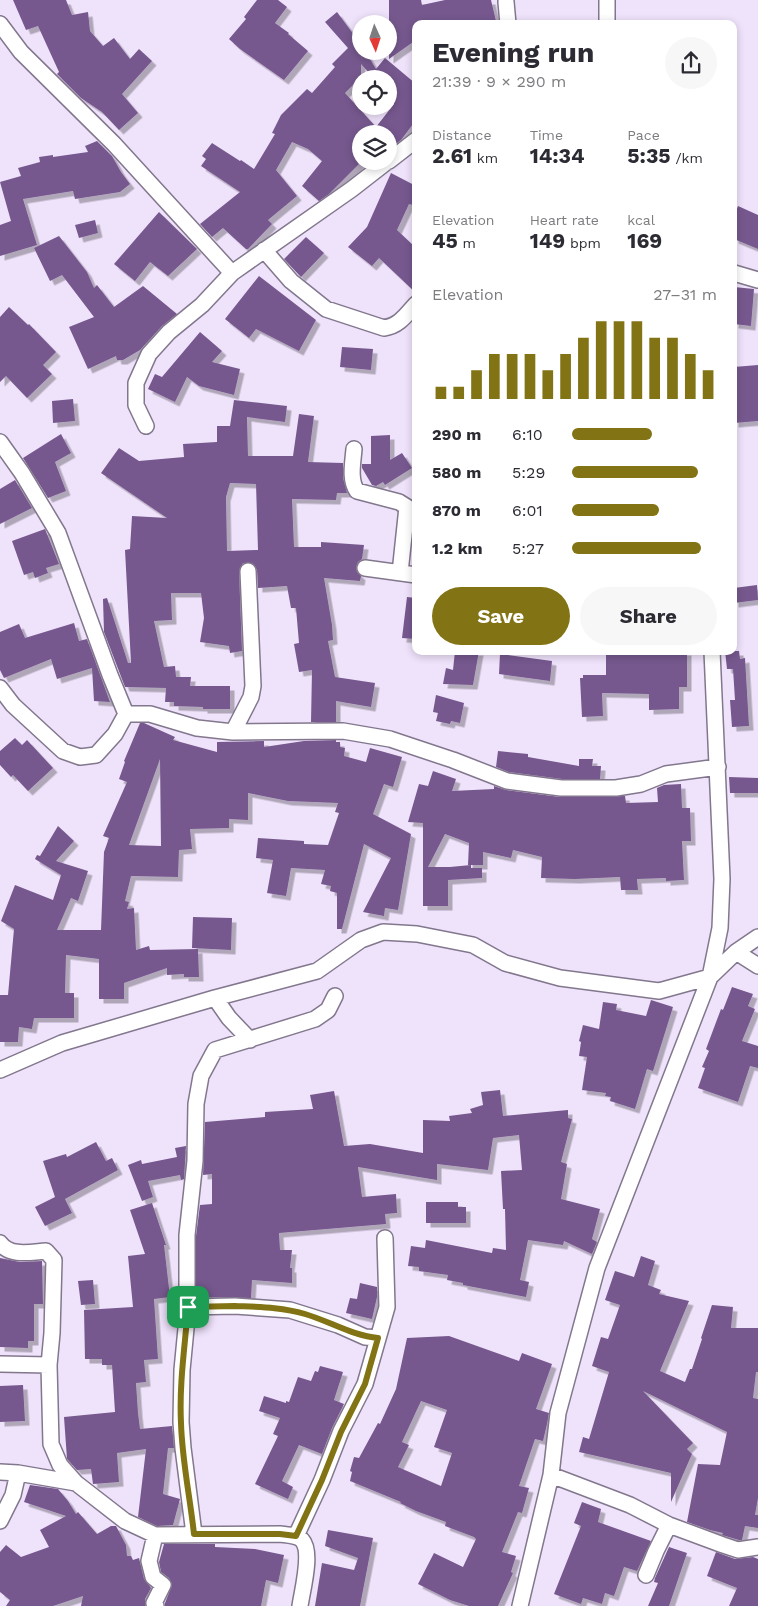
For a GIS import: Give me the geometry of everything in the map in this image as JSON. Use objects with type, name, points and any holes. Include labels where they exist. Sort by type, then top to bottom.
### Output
[{"type":"street","points":[[607,0],[608,20]]},
{"type":"street","points":[[506,2],[508,20]]},
{"type":"street","points":[[0,24],[21,52],[114,144],[232,273]]},
{"type":"street","points":[[397,155],[412,143]]},
{"type":"street","points":[[146,426],[136,405],[136,383],[149,354],[169,332],[202,305],[232,273],[352,190],[378,170]]},
{"type":"street","points":[[264,250],[290,282],[326,309],[384,328],[393,327],[402,321],[412,309]]},
{"type":"street","points":[[737,274],[758,280]]},
{"type":"street","points":[[0,442],[22,473],[58,533],[126,714]]},
{"type":"street","points":[[354,449],[352,476],[357,491],[399,502],[408,507],[400,572]]},
{"type":"street","points":[[365,568],[412,574]]},
{"type":"street","points":[[234,732],[251,697],[253,686],[248,571]]},
{"type":"street","points":[[520,1606],[551,1475],[558,1413],[597,1268],[710,977],[720,928],[722,879],[712,655]]},
{"type":"street","points":[[0,688],[13,705],[63,751],[80,757],[96,755],[115,734],[126,714]]},
{"type":"street","points":[[126,714],[150,714],[196,728],[234,732],[343,731],[390,739],[507,781],[562,788],[616,788],[641,784],[666,774],[718,767]]},
{"type":"street","points":[[0,1070],[62,1043],[215,998],[317,971],[361,940],[384,932],[417,934],[473,945],[505,964],[560,978],[659,991],[710,977],[736,952],[758,937]]},
{"type":"street","points":[[736,952],[758,966]]},
{"type":"street","points":[[194,1534],[189,1488],[184,1466],[181,1422],[182,1370],[188,1307],[189,1211],[194,1186],[196,1104],[201,1076],[214,1050],[315,1019],[328,1010],[335,996]]},
{"type":"street","points":[[215,998],[229,1018],[250,1040]]},
{"type":"street","points":[[296,1536],[322,1480],[341,1432],[365,1384],[387,1307],[385,1238]]},
{"type":"street","points":[[0,1243],[4,1249],[14,1252],[46,1251],[54,1260],[49,1365],[51,1444],[60,1465],[76,1483],[125,1521],[155,1535],[280,1534],[296,1536],[304,1541],[308,1555],[300,1606]]},
{"type":"street","points":[[188,1307],[235,1306],[290,1310],[364,1337],[378,1338]]},
{"type":"street","points":[[0,1364],[49,1365]]},
{"type":"street","points":[[0,1472],[18,1473],[76,1483]]},
{"type":"street","points":[[0,1521],[13,1495],[18,1473]]},
{"type":"street","points":[[551,1475],[630,1505],[669,1525],[738,1550],[758,1545]]},
{"type":"street","points":[[646,1576],[656,1550],[669,1525]]},
{"type":"street","points":[[155,1535],[149,1561],[153,1578],[163,1585],[154,1603],[156,1606]]},
{"type":"building","points":[[13,0],[66,0],[72,15],[88,12],[90,31],[103,46],[114,38],[130,59],[139,49],[152,61],[122,94],[138,113],[119,130],[102,112],[81,98],[57,74],[59,72],[38,26],[26,30]]},
{"type":"building","points":[[257,0],[278,0],[287,7],[275,23],[308,51],[284,80],[229,39],[246,19],[244,17]]},
{"type":"building","points":[[389,0],[421,0],[422,5],[445,0],[491,0],[496,20],[412,20],[412,43],[398,53],[398,15],[389,15]]},
{"type":"building","points":[[337,12],[352,32],[352,60],[370,60],[376,69],[383,60],[387,60],[412,81],[412,125],[397,143],[397,125],[378,125],[385,115],[397,115],[397,70],[366,70],[361,64],[361,70],[352,70],[352,86],[345,93],[352,101],[352,115],[365,115],[374,125],[352,125],[353,170],[329,194],[319,201],[302,186],[322,161],[308,149],[292,142],[276,170],[297,196],[268,220],[272,224],[248,249],[223,228],[212,237],[200,224],[240,192],[201,166],[206,159],[202,156],[212,143],[254,169],[275,134],[272,133],[281,115],[307,89],[312,93],[335,67],[332,64],[348,48],[325,22]]},
{"type":"building","points":[[97,141],[112,156],[130,184],[120,192],[75,199],[73,191],[23,199],[37,245],[0,256],[0,225],[11,221],[0,182],[21,176],[18,168],[40,162],[39,157],[88,152],[85,146]]},
{"type":"building","points":[[391,173],[412,184],[412,205],[409,204],[397,230],[412,244],[412,289],[379,258],[372,266],[348,247],[367,227]]},
{"type":"building","points":[[738,206],[758,215],[758,249],[737,240]]},
{"type":"building","points":[[159,212],[197,249],[168,276],[150,262],[135,281],[114,264]]},
{"type":"building","points":[[95,220],[98,233],[79,238],[75,225]]},
{"type":"building","points":[[59,236],[87,272],[94,288],[97,285],[114,307],[143,286],[177,314],[162,326],[140,350],[123,360],[117,360],[116,356],[88,369],[69,327],[94,317],[62,275],[50,281],[34,248]]},
{"type":"building","points":[[306,237],[324,253],[301,277],[284,259]]},
{"type":"building","points":[[259,276],[316,320],[299,351],[256,329],[249,338],[225,319]]},
{"type":"building","points":[[737,287],[754,289],[751,326],[737,324]]},
{"type":"building","points":[[9,307],[29,324],[56,352],[43,365],[52,374],[27,398],[6,376],[0,382],[0,317]]},
{"type":"building","points":[[200,332],[222,351],[212,362],[240,369],[234,395],[199,386],[187,377],[175,402],[148,389],[155,374],[162,377]]},
{"type":"building","points":[[342,347],[373,349],[371,370],[340,367]]},
{"type":"building","points":[[758,365],[758,421],[737,423],[737,367]]},
{"type":"building","points":[[73,399],[75,421],[53,423],[52,401]]},
{"type":"building","points":[[234,400],[287,406],[285,422],[247,417],[248,456],[293,456],[299,414],[314,416],[308,462],[343,463],[343,478],[347,493],[337,493],[336,500],[292,499],[294,547],[321,547],[321,542],[364,545],[362,559],[356,567],[357,572],[361,576],[360,581],[324,578],[333,640],[328,641],[335,677],[375,683],[371,707],[336,701],[336,722],[311,722],[312,670],[299,672],[294,644],[299,643],[296,608],[291,608],[287,586],[258,588],[257,570],[252,563],[243,563],[239,571],[242,651],[230,653],[229,646],[200,642],[204,618],[201,593],[171,593],[172,620],[154,621],[164,667],[175,666],[176,677],[191,677],[190,686],[230,686],[230,709],[174,706],[174,702],[165,702],[166,688],[125,687],[104,632],[103,599],[107,598],[128,663],[131,663],[125,550],[130,549],[132,516],[167,518],[101,473],[119,448],[139,461],[184,457],[183,444],[217,442],[217,426],[230,426]],"holes":[[[230,483],[256,484],[258,550],[227,551],[226,497]]]},
{"type":"building","points":[[61,434],[71,453],[55,462],[66,491],[48,498],[23,458]]},
{"type":"building","points":[[390,435],[390,460],[402,453],[412,468],[385,485],[383,482],[376,486],[372,485],[362,468],[362,464],[371,464],[371,436]]},
{"type":"building","points":[[15,480],[32,508],[0,524],[0,489]]},
{"type":"building","points":[[45,529],[59,564],[46,568],[48,573],[35,578],[33,572],[24,575],[12,541]]},
{"type":"building","points":[[757,585],[758,600],[737,603],[737,588]]},
{"type":"building","points":[[407,597],[412,598],[412,639],[402,638]]},
{"type":"building","points":[[74,623],[79,641],[87,639],[110,702],[94,701],[92,668],[57,679],[51,659],[4,678],[0,670],[0,632],[19,624],[25,638]]},
{"type":"building","points":[[737,651],[739,651],[740,659],[745,658],[749,726],[732,727],[730,700],[735,700],[733,669],[727,669],[725,655],[737,655]]},
{"type":"building","points":[[455,655],[478,655],[473,685],[443,684],[446,668],[453,670]]},
{"type":"building","points":[[500,655],[552,661],[550,681],[499,674]]},
{"type":"building","points":[[606,655],[687,655],[687,687],[679,687],[679,709],[649,710],[649,694],[602,693],[603,716],[582,717],[580,678],[583,678],[583,675],[606,675]]},
{"type":"building","points":[[436,695],[464,703],[460,723],[451,721],[450,724],[436,721],[438,713],[433,712]]},
{"type":"building","points":[[140,723],[175,737],[173,740],[217,752],[217,742],[264,741],[264,747],[304,741],[336,740],[336,742],[340,742],[340,747],[345,748],[344,756],[366,762],[370,748],[402,757],[393,787],[384,784],[373,814],[411,834],[398,910],[385,908],[384,916],[363,912],[391,858],[364,844],[342,929],[337,929],[337,893],[330,891],[331,886],[321,884],[325,870],[291,868],[286,896],[267,893],[273,860],[256,858],[258,838],[304,841],[304,844],[328,845],[339,813],[335,812],[338,803],[288,801],[248,793],[248,820],[229,819],[229,828],[190,829],[192,849],[179,850],[178,877],[131,876],[125,901],[129,902],[127,909],[134,908],[136,950],[149,946],[150,950],[198,949],[199,977],[184,977],[184,974],[167,975],[167,968],[124,983],[124,999],[99,999],[99,959],[66,955],[65,993],[74,993],[74,1018],[34,1018],[32,1029],[19,1027],[18,1042],[0,1042],[0,995],[8,995],[14,929],[1,921],[15,885],[53,900],[61,875],[35,859],[37,855],[40,856],[58,826],[74,841],[56,861],[88,871],[78,901],[71,898],[57,930],[101,930],[104,852],[109,838],[103,836],[127,782],[119,779],[124,761]],"holes":[[[160,759],[161,846],[129,845]]]},
{"type":"building","points":[[15,738],[22,745],[27,740],[53,768],[28,791],[13,775],[11,777],[0,765],[0,751]]},
{"type":"building","points":[[498,751],[528,754],[528,757],[579,766],[579,759],[593,759],[592,766],[601,766],[600,779],[562,779],[509,772],[496,767]]},
{"type":"building","points":[[433,771],[456,779],[452,791],[494,789],[494,786],[506,790],[560,797],[625,796],[626,803],[658,802],[657,788],[664,785],[681,784],[682,808],[690,808],[691,841],[682,841],[684,880],[666,881],[666,878],[637,879],[638,890],[621,890],[620,877],[541,878],[542,857],[513,850],[511,858],[483,852],[483,865],[471,865],[471,868],[482,868],[482,878],[448,880],[448,906],[423,906],[423,823],[408,822],[419,784],[428,786]],"holes":[[[445,834],[469,843],[468,865],[471,865],[450,867],[428,867]]]},
{"type":"building","points":[[729,777],[758,778],[758,793],[730,793]]},
{"type":"building","points":[[193,917],[232,918],[231,950],[192,948]]},
{"type":"building","points":[[732,987],[753,994],[748,1006],[755,1009],[742,1041],[758,1046],[758,1068],[750,1066],[738,1102],[698,1088],[705,1068],[702,1067],[709,1051],[706,1049],[721,1009],[723,1010]]},
{"type":"building","points":[[651,1000],[673,1007],[653,1071],[647,1069],[635,1109],[610,1101],[611,1097],[605,1096],[606,1093],[582,1090],[587,1057],[579,1056],[581,1042],[579,1041],[583,1025],[599,1029],[603,1002],[617,1004],[616,1010],[646,1016]]},
{"type":"building","points":[[500,1090],[503,1116],[568,1110],[568,1118],[572,1119],[561,1162],[567,1164],[561,1199],[600,1209],[592,1239],[597,1242],[592,1254],[564,1241],[563,1245],[528,1240],[520,1280],[529,1282],[526,1297],[463,1285],[463,1283],[447,1280],[448,1275],[419,1271],[419,1267],[408,1266],[411,1246],[425,1248],[426,1240],[492,1253],[493,1248],[506,1250],[505,1209],[503,1209],[501,1171],[522,1170],[519,1135],[493,1138],[488,1170],[437,1164],[437,1180],[358,1167],[362,1197],[396,1194],[397,1213],[385,1214],[386,1224],[279,1233],[280,1250],[292,1250],[290,1268],[292,1268],[292,1283],[252,1280],[251,1298],[196,1297],[196,1236],[200,1205],[212,1204],[212,1174],[203,1175],[205,1122],[265,1117],[265,1112],[313,1109],[310,1095],[334,1091],[344,1146],[370,1144],[423,1153],[423,1120],[450,1121],[449,1116],[472,1113],[470,1109],[483,1105],[481,1092]]},
{"type":"building","points":[[96,1142],[106,1161],[112,1158],[118,1170],[65,1199],[72,1213],[45,1226],[35,1207],[55,1197],[43,1161],[66,1154],[67,1157]]},
{"type":"building","points":[[186,1146],[184,1179],[181,1180],[180,1175],[148,1181],[153,1197],[142,1201],[128,1165],[141,1160],[142,1164],[177,1157],[175,1148]]},
{"type":"building","points":[[426,1202],[458,1202],[458,1207],[466,1207],[466,1223],[426,1223]]},
{"type":"building","points":[[152,1203],[166,1245],[164,1245],[170,1297],[154,1299],[158,1359],[144,1360],[146,1382],[136,1383],[138,1413],[140,1429],[172,1426],[174,1448],[168,1448],[163,1494],[180,1499],[173,1525],[157,1526],[138,1517],[146,1449],[117,1453],[119,1482],[93,1484],[91,1469],[77,1470],[67,1459],[64,1417],[115,1412],[112,1365],[102,1365],[102,1359],[85,1359],[84,1310],[133,1307],[128,1256],[145,1254],[130,1210]]},
{"type":"building","points":[[641,1256],[655,1261],[648,1285],[661,1290],[659,1294],[689,1301],[660,1371],[685,1382],[690,1369],[692,1369],[712,1305],[733,1307],[731,1328],[758,1328],[758,1372],[756,1372],[753,1398],[758,1399],[758,1498],[755,1515],[758,1515],[758,1528],[745,1526],[742,1540],[687,1522],[698,1464],[720,1465],[727,1432],[643,1391],[693,1443],[687,1449],[692,1454],[671,1502],[671,1473],[579,1452],[583,1437],[589,1439],[609,1372],[592,1366],[601,1337],[608,1339],[620,1305],[605,1300],[615,1271],[634,1277]]},
{"type":"building","points":[[0,1258],[20,1262],[42,1261],[43,1304],[34,1304],[34,1341],[28,1341],[28,1348],[0,1347]]},
{"type":"building","points":[[93,1280],[95,1304],[81,1305],[78,1281]]},
{"type":"building","points":[[360,1283],[377,1287],[377,1297],[372,1319],[346,1313],[350,1298],[357,1299]]},
{"type":"building","points":[[449,1336],[519,1361],[522,1353],[552,1364],[536,1409],[549,1413],[547,1424],[543,1441],[535,1439],[519,1486],[529,1488],[522,1513],[518,1512],[502,1552],[516,1556],[511,1572],[513,1573],[498,1606],[469,1606],[450,1600],[418,1584],[434,1553],[463,1567],[476,1539],[474,1537],[445,1526],[446,1522],[416,1511],[401,1502],[350,1481],[352,1472],[350,1471],[354,1457],[359,1458],[378,1423],[380,1424],[396,1389],[407,1338]],"holes":[[[421,1401],[447,1410],[434,1447],[452,1453],[441,1486],[398,1467],[409,1445],[402,1442]]]},
{"type":"building","points":[[320,1366],[343,1372],[334,1400],[344,1404],[322,1454],[299,1445],[282,1481],[293,1487],[288,1499],[255,1484],[278,1436],[273,1434],[280,1418],[259,1411],[264,1396],[286,1403],[286,1401],[289,1402],[298,1377],[311,1381],[315,1371],[318,1372]]},
{"type":"building","points":[[23,1385],[25,1421],[0,1422],[0,1386]]},
{"type":"building","points":[[30,1485],[58,1489],[76,1514],[78,1512],[97,1534],[111,1526],[116,1526],[126,1545],[127,1556],[131,1556],[133,1560],[139,1558],[144,1579],[151,1588],[145,1599],[145,1606],[81,1606],[83,1596],[53,1606],[6,1606],[10,1600],[0,1592],[0,1552],[6,1545],[21,1557],[49,1547],[40,1530],[66,1516],[24,1502]]},
{"type":"building","points":[[582,1502],[601,1509],[598,1522],[651,1541],[637,1571],[624,1567],[614,1596],[605,1593],[602,1604],[583,1598],[581,1604],[554,1594],[581,1526],[574,1523]]},
{"type":"building","points":[[328,1530],[373,1538],[360,1606],[315,1606],[322,1563],[354,1570],[358,1558],[325,1546]]},
{"type":"building","points":[[164,1544],[215,1544],[215,1547],[255,1549],[284,1555],[278,1583],[266,1580],[261,1606],[165,1606],[172,1585],[169,1578],[161,1572],[159,1562]]},
{"type":"building","points":[[669,1547],[687,1553],[669,1606],[648,1606],[658,1583],[654,1582],[655,1578]]},
{"type":"building","points":[[716,1552],[735,1559],[753,1557],[758,1559],[758,1606],[729,1606],[737,1588],[707,1576]]},
{"type":"route","points":[[235,1306],[290,1310],[338,1325],[364,1337],[378,1338],[365,1384],[341,1432],[322,1480],[296,1536],[280,1534],[194,1534],[189,1488],[184,1466],[181,1422],[182,1370],[188,1307],[235,1306]]}]
